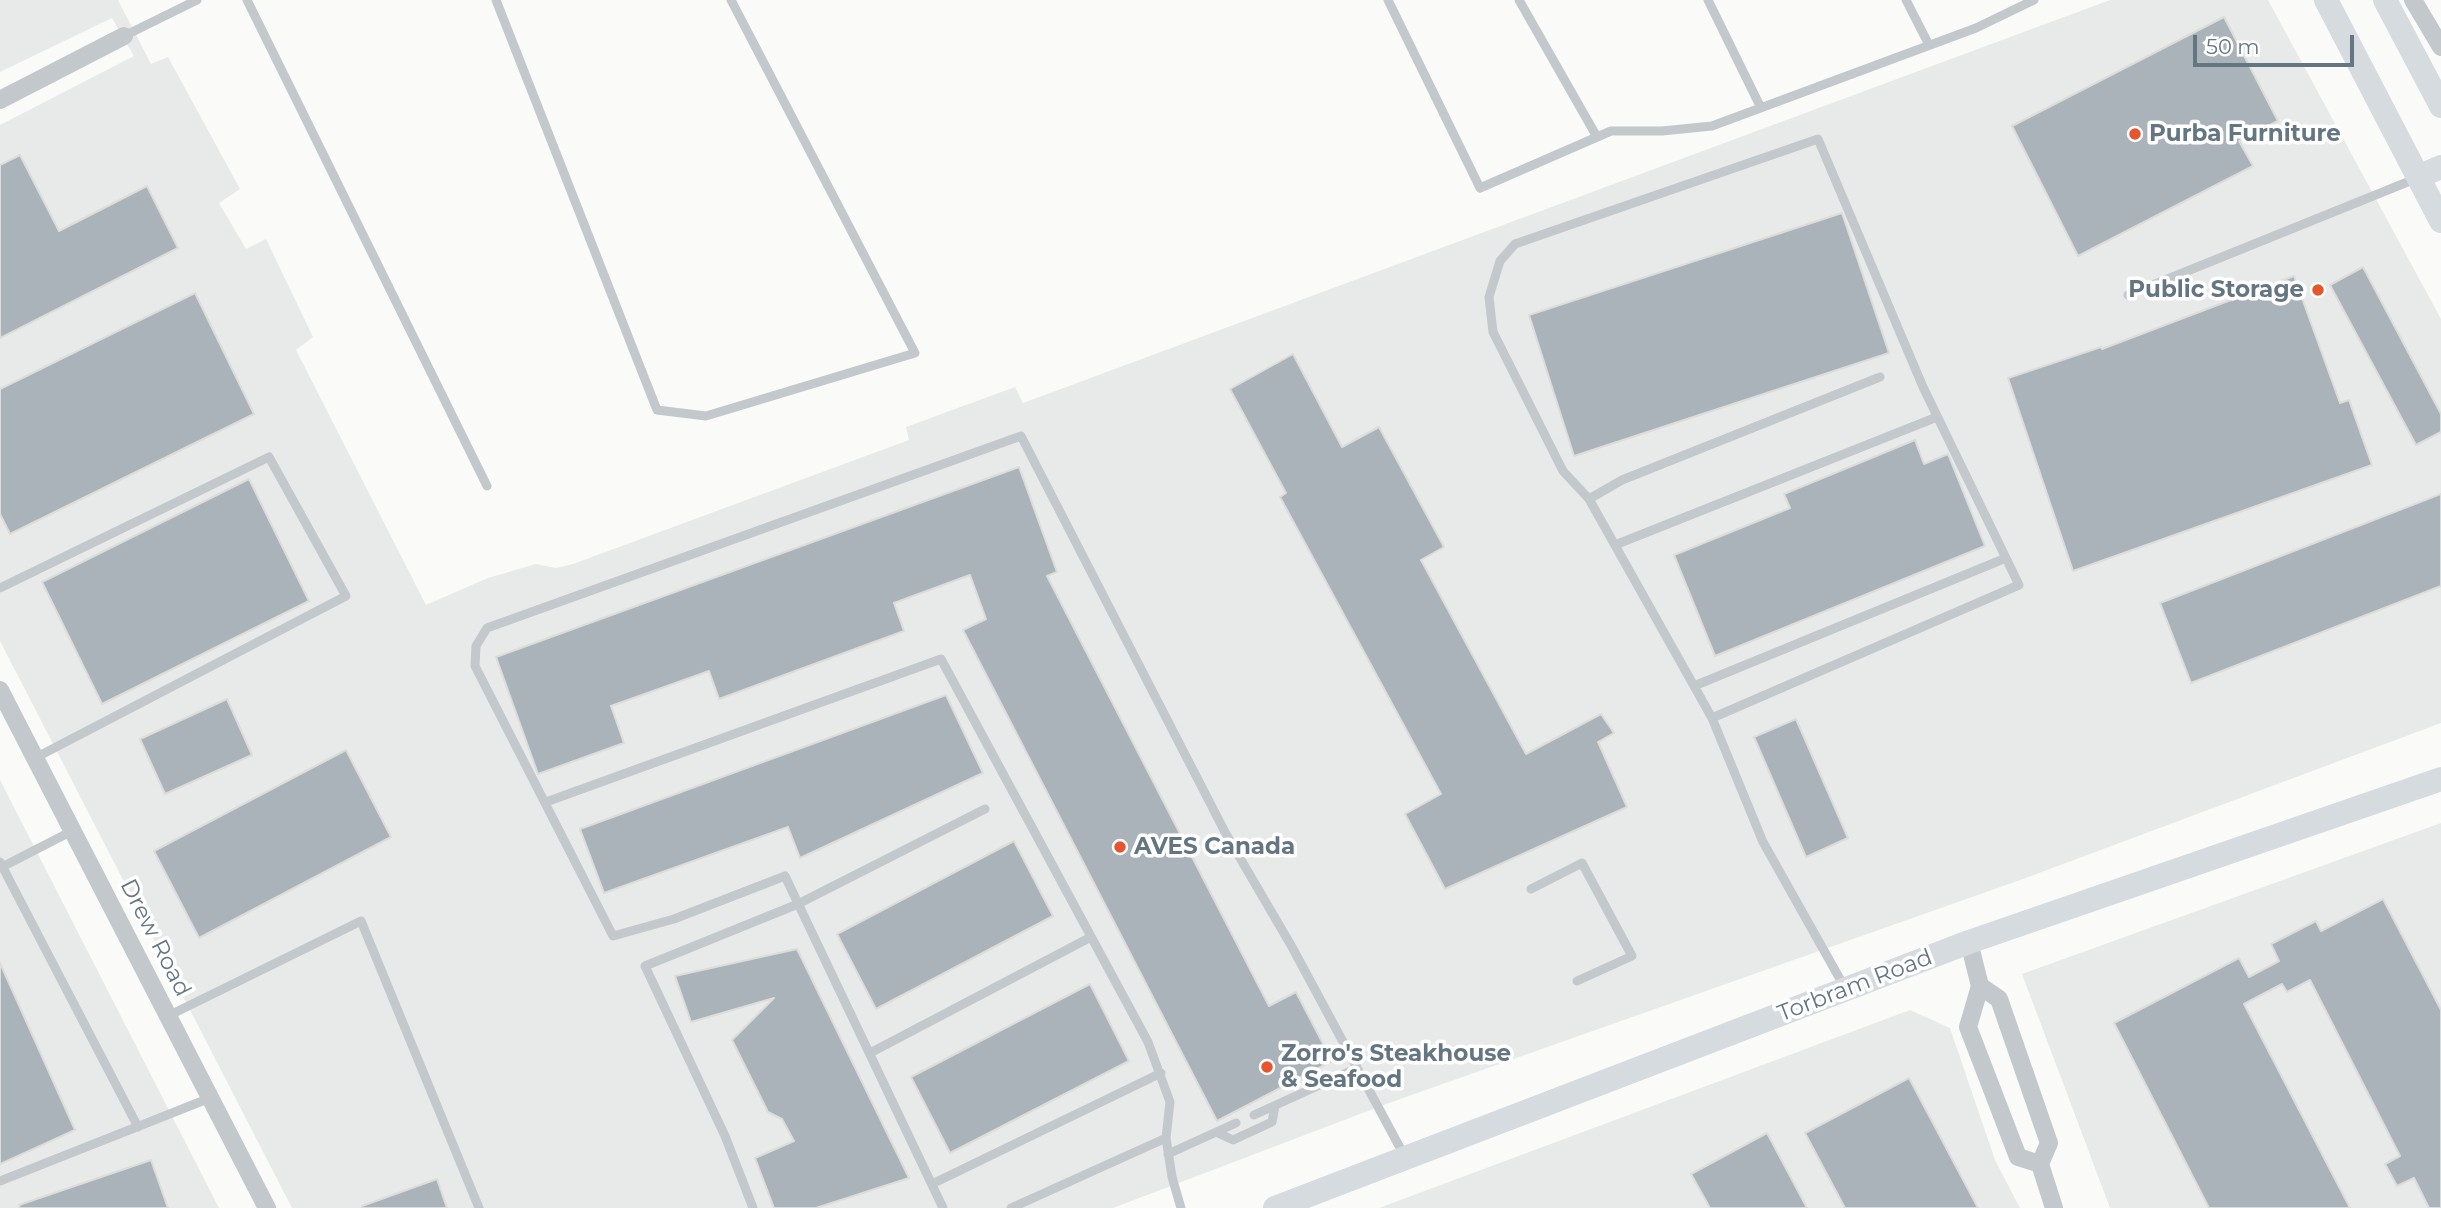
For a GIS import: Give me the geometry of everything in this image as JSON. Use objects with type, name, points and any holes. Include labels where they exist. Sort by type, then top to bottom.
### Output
[{"type":"main road","points":[[2326,0],[2441,221]]},
{"type":"main road","points":[[2385,0],[2441,106]]},
{"type":"main road","points":[[2418,177],[2441,167]]},
{"type":"main road","name":"Torbram Road","points":[[1275,1208],[1969,943],[2441,779]]},
{"type":"street","points":[[2413,0],[2441,47]]},
{"type":"street","points":[[0,100],[124,36]]},
{"type":"street","name":"Drew Road","points":[[0,690],[267,1208]]},
{"type":"street","points":[[1969,943],[1980,986],[1968,1027],[2018,1157],[2040,1164]]},
{"type":"street","points":[[1980,986],[1999,999],[2049,1143],[2040,1164],[2054,1208]]},
{"type":"lane","points":[[124,36],[180,4],[197,0]]},
{"type":"lane","points":[[247,0],[487,486]]},
{"type":"lane","points":[[496,0],[657,410],[706,416],[915,353],[731,0]]},
{"type":"lane","points":[[1388,0],[1480,188],[1611,131],[1662,131],[1712,126],[1976,28],[2034,0]]},
{"type":"lane","points":[[1519,0],[1597,137]]},
{"type":"lane","points":[[1709,0],[1761,108]]},
{"type":"lane","points":[[1906,0],[1929,45]]},
{"type":"lane","points":[[1712,718],[2019,584],[1937,417],[1818,139],[1515,244],[1500,261],[1489,297],[1493,332],[1563,471],[1589,499],[1712,718],[1763,842],[1846,989]]},
{"type":"lane","points":[[2128,295],[2418,177]]},
{"type":"lane","points":[[1589,499],[1622,480],[1880,377]]},
{"type":"lane","points":[[1615,545],[1937,417]]},
{"type":"lane","points":[[943,1208],[785,876],[674,919],[613,936],[475,666],[476,646],[486,628],[1021,436],[1226,834],[1292,947],[1405,1158]]},
{"type":"lane","points":[[0,588],[269,457],[345,596],[35,758]]},
{"type":"lane","points":[[1694,686],[2006,558]]},
{"type":"lane","points":[[546,802],[941,659],[1148,1042],[1170,1102],[1166,1138],[1181,1208]]},
{"type":"lane","points":[[753,1208],[725,1136],[645,967],[798,904],[985,809]]},
{"type":"lane","points":[[72,831],[1,866],[138,1127]]},
{"type":"lane","points":[[1531,889],[1582,863],[1632,956],[1577,981]]},
{"type":"lane","points":[[168,1016],[361,921],[479,1208]]},
{"type":"lane","points":[[870,1053],[1091,937]]},
{"type":"lane","points":[[1254,1115],[1357,1068]]},
{"type":"lane","points":[[932,1184],[1161,1073]]},
{"type":"lane","points":[[0,1181],[210,1098]]},
{"type":"lane","points":[[1216,1132],[1233,1140],[1272,1122],[1275,1106]]},
{"type":"lane","points":[[1168,1154],[1236,1123]]},
{"type":"lane","points":[[1011,1208],[1166,1138]]},
{"type":"shaded area","points":[[0,0],[118,0],[151,64],[168,57],[240,189],[219,203],[246,249],[266,239],[313,337],[296,350],[426,605],[488,578],[536,564],[556,568],[573,564],[909,440],[906,427],[1015,387],[1023,403],[2110,0],[2268,0],[2441,319],[2441,723],[2023,879],[1389,1103],[1113,1208],[292,1208],[0,641],[0,125],[134,56],[112,18],[0,72]]},
{"type":"shaded area","points":[[0,780],[219,1208],[0,1208]]},
{"type":"shaded area","points":[[2441,823],[2441,1208],[2110,1208],[2022,974]]},
{"type":"shaded area","points":[[1910,1010],[1950,1028],[1995,1160],[2020,1208],[1379,1208]]},
{"type":"building","name":"Purba Furniture","points":[[2224,17],[2278,121],[2239,141],[2253,166],[2078,256],[2012,126]]},
{"type":"building","points":[[20,155],[59,231],[147,186],[178,248],[0,338],[0,165]]},
{"type":"building","points":[[1842,213],[1889,353],[1574,456],[1529,315]]},
{"type":"building","points":[[2363,267],[2441,414],[2441,432],[2416,445],[2330,285]]},
{"type":"building","points":[[2294,276],[2340,403],[2349,400],[2372,465],[2073,571],[2008,378],[2101,347],[2102,349]]},
{"type":"building","points":[[195,293],[254,414],[10,534],[0,514],[0,389]]},
{"type":"building","points":[[1293,354],[1342,447],[1379,427],[1444,547],[1421,560],[1526,754],[1601,714],[1614,733],[1598,742],[1627,807],[1445,889],[1405,814],[1441,794],[1280,497],[1286,493],[1230,389]]},
{"type":"building","points":[[1915,440],[1924,464],[1948,454],[1985,546],[1715,656],[1674,555],[1790,508],[1784,494]]},
{"type":"building","points":[[1019,467],[1057,572],[1047,576],[1269,1006],[1296,992],[1332,1061],[1217,1121],[963,630],[986,619],[970,575],[894,603],[904,631],[719,699],[709,671],[611,706],[624,743],[538,774],[496,657]]},
{"type":"building","points":[[249,479],[309,601],[102,704],[42,582]]},
{"type":"building","points":[[2441,494],[2441,586],[2191,683],[2160,603]]},
{"type":"building","points":[[946,695],[983,773],[800,858],[788,827],[604,893],[580,829]]},
{"type":"building","points":[[227,699],[252,755],[165,794],[140,739]]},
{"type":"building","points":[[1796,719],[1848,838],[1806,857],[1754,737]]},
{"type":"building","points":[[346,750],[391,837],[199,938],[154,851]]},
{"type":"building","points":[[1014,841],[1053,916],[876,1009],[837,934]]},
{"type":"building","points":[[2383,899],[2441,1010],[2441,1208],[2429,1208],[2414,1178],[2397,1186],[2385,1164],[2400,1156],[2310,980],[2287,992],[2282,984],[2244,1004],[2350,1208],[2209,1208],[2114,1023],[2239,958],[2249,977],[2279,961],[2271,944],[2316,921],[2321,931]]},
{"type":"building","points":[[797,949],[909,1178],[816,1208],[774,1208],[755,1158],[794,1141],[782,1119],[768,1112],[732,1040],[774,998],[691,1022],[675,976]]},
{"type":"building","points":[[0,963],[75,1130],[0,1164]]},
{"type":"building","points":[[1090,984],[1129,1061],[950,1153],[911,1077]]},
{"type":"building","points":[[1909,1078],[1978,1208],[1845,1208],[1805,1133]]},
{"type":"building","points":[[1767,1133],[1807,1208],[1710,1208],[1691,1174]]},
{"type":"building","points":[[151,1160],[168,1208],[20,1208],[19,1205]]},
{"type":"building","points":[[437,1179],[447,1208],[362,1208],[362,1206]]},
{"type":"place","name":"Purba Furniture","points":[[2135,134]]},
{"type":"place","name":"Public Storage","points":[[2318,290]]},
{"type":"place","name":"AVES Canada","points":[[1120,847]]},
{"type":"place","name":"Zorro's Steakhouse & Seafood","points":[[1267,1067]]}]
